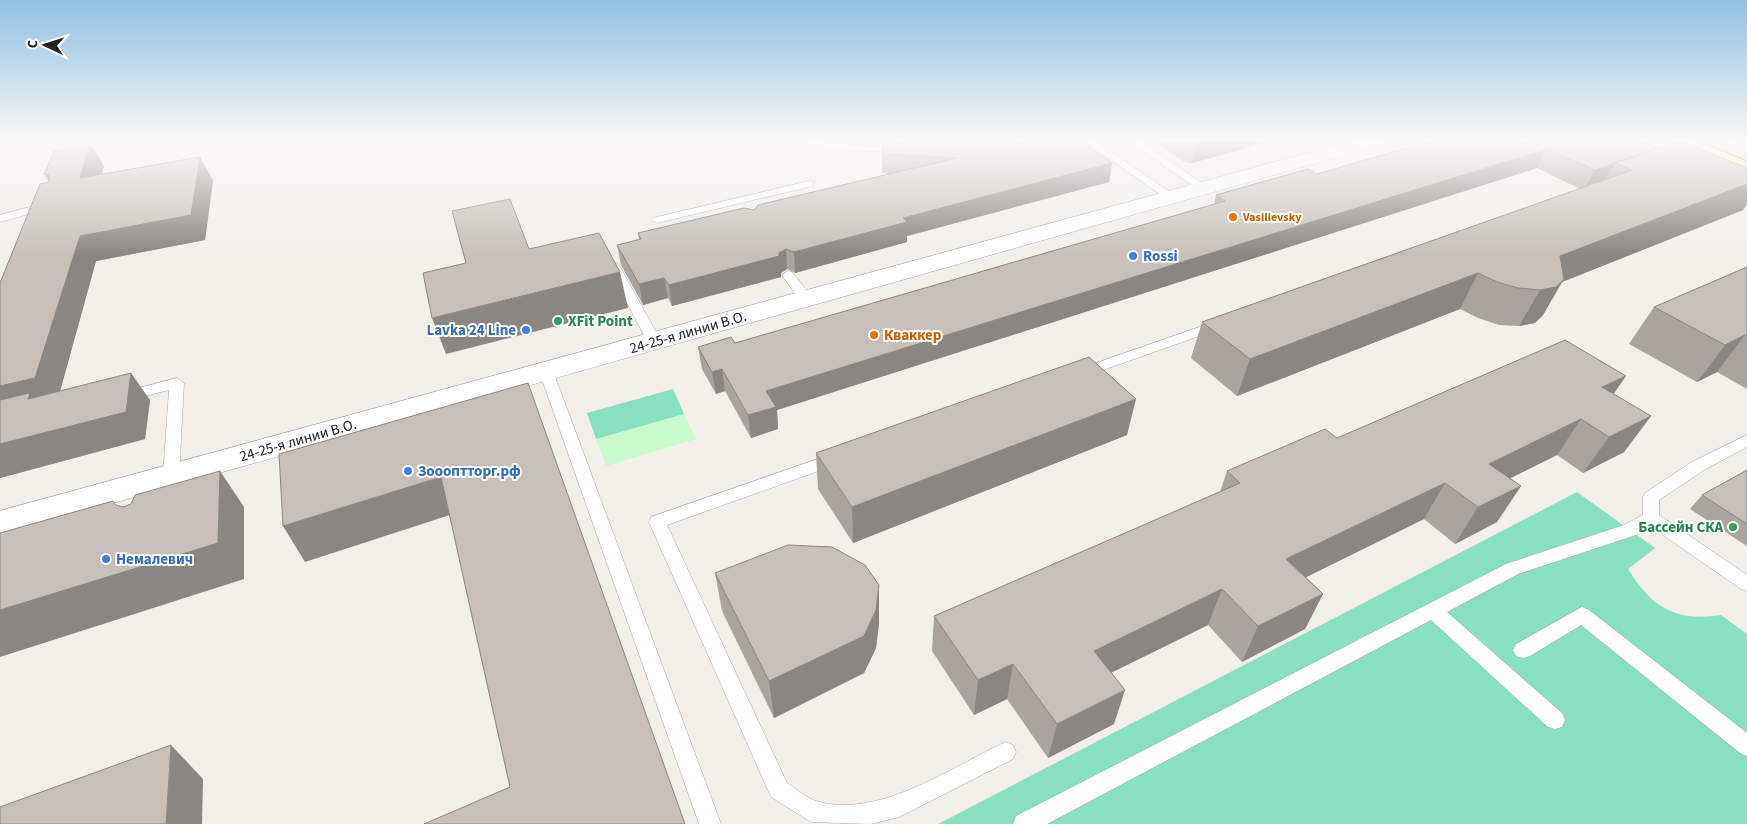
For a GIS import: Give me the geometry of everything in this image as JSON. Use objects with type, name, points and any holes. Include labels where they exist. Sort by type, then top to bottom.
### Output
[{"type":"street","name":"24-25-я линии В.О.","points":[[0,523],[162,484],[546,371],[1237,178]]},
{"type":"lane","points":[[1144,178],[1171,197]]},
{"type":"lane","points":[[1189,178],[1203,188]]},
{"type":"lane","points":[[657,220],[809,184]]},
{"type":"lane","points":[[734,202],[743,214]]},
{"type":"lane","points":[[0,220],[59,203]]},
{"type":"lane","points":[[0,220],[18,223]]},
{"type":"lane","points":[[606,252],[654,341]]},
{"type":"lane","points":[[788,275],[806,299]]},
{"type":"lane","points":[[1068,377],[1236,318]]},
{"type":"lane","points":[[546,371],[710,824]]},
{"type":"lane","points":[[112,399],[176,383],[162,484]]},
{"type":"lane","points":[[1651,518],[1651,498],[1698,466],[1747,440]]},
{"type":"lane","points":[[853,453],[657,522],[779,790],[811,812],[852,818],[891,809],[1006,752]]},
{"type":"lane","points":[[1651,518],[1747,584]]},
{"type":"lane","points":[[1024,824],[1512,569],[1630,530],[1651,518]]},
{"type":"lane","points":[[1432,610],[1555,720]]},
{"type":"lane","points":[[1523,650],[1582,615],[1747,746]]},
{"type":"green space","points":[[673,389],[684,414],[596,439],[587,413]]},
{"type":"green space","points":[[684,414],[696,439],[606,466],[596,439]]},
{"type":"green space","points":[[1577,492],[1655,548],[1628,569],[1646,593],[1656,602],[1677,614],[1704,617],[1721,615],[1747,634],[1747,824],[938,824]]},
{"type":"building","points":[[49,178],[197,178],[191,215],[80,236],[35,378],[0,386],[0,283],[40,184],[49,182]]},
{"type":"building","points":[[870,178],[1053,178],[903,218],[907,222],[794,252],[786,249],[779,253],[779,256],[669,285],[664,278],[639,284],[617,245],[641,239],[638,233],[744,208],[754,210],[758,205]]},
{"type":"building","points":[[1275,178],[1452,178],[766,391],[776,407],[748,415],[722,369],[712,372],[698,347],[731,337],[735,343],[1225,201],[1216,195]]},
{"type":"building","points":[[1608,178],[1747,178],[1747,184],[1560,256],[1564,279],[1556,287],[1540,290],[1518,288],[1497,282],[1478,273],[1250,359],[1202,322]]},
{"type":"building","points":[[510,199],[529,249],[599,233],[620,272],[432,318],[423,273],[466,263],[452,211]]},
{"type":"building","points":[[1747,267],[1747,336],[1745,335],[1725,345],[1654,307]]},
{"type":"building","points":[[1565,340],[1626,376],[1602,387],[1651,416],[1609,437],[1581,419],[1489,464],[1521,486],[1478,507],[1445,483],[1286,559],[1323,594],[1258,626],[1222,589],[1094,651],[1125,690],[1057,724],[1013,664],[978,680],[934,616],[1240,483],[1227,471],[1325,429],[1337,438]]},
{"type":"building","points":[[1089,357],[1136,399],[852,507],[816,453]]},
{"type":"building","points":[[131,373],[126,412],[0,444],[0,400],[30,393],[28,399]]},
{"type":"building","points":[[528,383],[685,824],[424,824],[510,787],[441,477],[283,526],[279,454]]},
{"type":"building","points":[[1747,470],[1747,524],[1702,495]]},
{"type":"building","points":[[220,471],[218,543],[0,610],[0,533],[113,501],[116,505],[123,507],[131,504],[135,495]]},
{"type":"building","points":[[788,545],[832,547],[865,565],[879,585],[876,610],[864,636],[769,681],[715,573]]},
{"type":"building","points":[[171,745],[166,824],[0,824],[0,807]]},
{"type":"place","name":"Vasilievsky","points":[[1233,217]]},
{"type":"place","name":"Rossi","points":[[1133,256]]},
{"type":"place","name":"XFit Point","points":[[558,321]]},
{"type":"place","name":"Lavka 24 Line","points":[[526,330]]},
{"type":"place","name":"Кваккер","points":[[874,335]]},
{"type":"place","name":"Зоооптторг.рф","points":[[408,471]]},
{"type":"place","name":"Бассейн СКА","points":[[1733,527]]},
{"type":"place","name":"Немалевич","points":[[106,559]]}]
